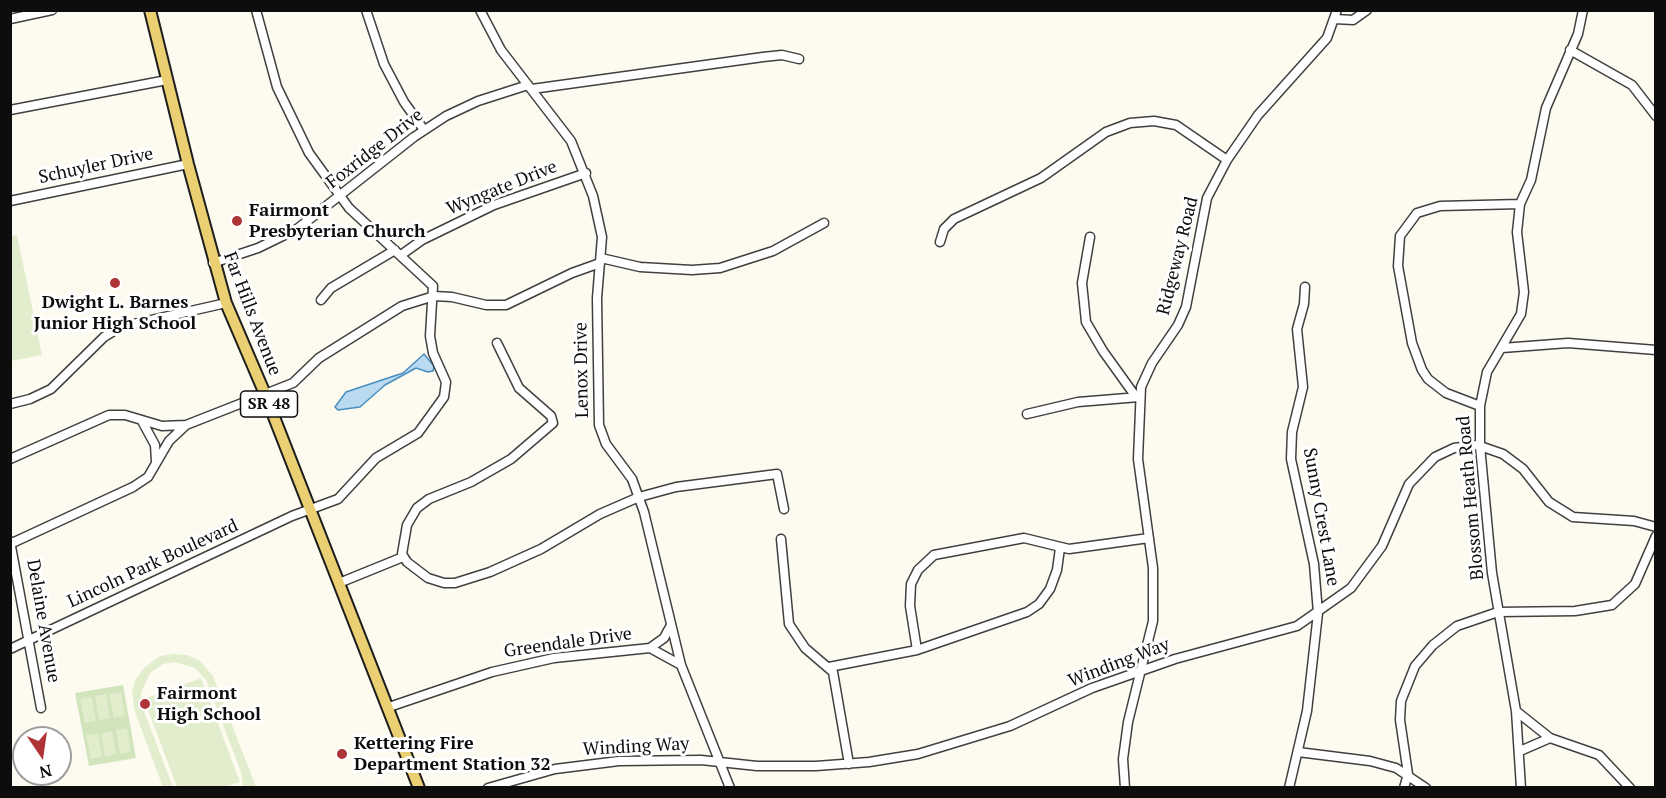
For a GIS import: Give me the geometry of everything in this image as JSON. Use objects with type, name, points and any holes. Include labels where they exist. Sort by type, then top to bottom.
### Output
[{"type":"main road","name":"Far Hills Avenue","points":[[150,10],[213,263],[226,303],[265,394],[419,788]]},
{"type":"street","points":[[10,19],[52,10]]},
{"type":"street","points":[[256,10],[269,65],[290,118],[309,153],[340,197],[363,222],[432,283],[434,296]]},
{"type":"street","points":[[366,10],[384,64],[424,130]]},
{"type":"street","name":"Lenox Drive","points":[[480,10],[501,50],[560,125],[586,173],[602,233],[597,298],[599,425],[606,444],[632,478],[639,497],[650,529],[670,627],[681,665],[730,788]]},
{"type":"street","points":[[1336,15],[1353,20],[1367,10]]},
{"type":"street","name":"Blossom Heath Road","points":[[1521,788],[1516,711],[1498,612],[1480,446],[1480,406],[1487,372],[1516,325],[1524,302],[1524,280],[1516,232],[1520,204],[1531,180],[1546,108],[1578,34],[1583,10]]},
{"type":"street","name":"Ridgeway Road","points":[[1125,788],[1123,759],[1126,740],[1140,670],[1153,621],[1153,568],[1139,466],[1138,397],[1144,376],[1184,312],[1204,207],[1227,160],[1271,98],[1322,46],[1336,15]]},
{"type":"street","points":[[1570,50],[1622,78],[1652,102],[1656,116]]},
{"type":"street","name":"Foxridge Drive","points":[[213,263],[276,240],[314,218],[371,170],[424,130],[460,109],[530,87],[721,61],[782,55],[799,59]]},
{"type":"street","points":[[10,110],[167,80]]},
{"type":"street","points":[[940,242],[944,229],[954,219],[1041,178],[1106,132],[1130,123],[1154,121],[1176,125],[1227,160]]},
{"type":"street","name":"Schuyler Drive","points":[[10,201],[188,164]]},
{"type":"street","name":"Wyngate Drive","points":[[321,300],[331,288],[494,205],[586,173]]},
{"type":"street","points":[[1480,406],[1446,393],[1428,380],[1422,370],[1412,343],[1398,266],[1400,236],[1417,213],[1440,206],[1520,204]]},
{"type":"street","points":[[10,459],[109,415],[125,415],[162,426],[186,425],[298,380],[319,358],[392,311],[414,301],[434,296],[452,297],[486,305],[506,305],[601,261],[639,267],[692,270],[720,268],[773,251],[824,224]]},
{"type":"street","points":[[1090,237],[1082,283],[1086,322],[1103,351],[1138,397]]},
{"type":"street","name":"Sunny Crest Lane","points":[[1289,788],[1312,676],[1318,614],[1314,564],[1291,459],[1292,432],[1303,387],[1297,329],[1305,287]]},
{"type":"street","name":"Lincoln Park Boulevard","points":[[10,649],[310,508],[345,495],[376,458],[418,433],[443,399],[446,382],[434,353],[430,336],[434,296]]},
{"type":"street","points":[[10,404],[30,399],[51,389],[104,337],[120,327],[226,303]]},
{"type":"street","points":[[497,343],[519,388],[553,420],[551,426],[511,459],[471,482],[429,499],[417,508],[404,537],[403,557],[418,572],[437,582],[466,580],[513,563],[600,514],[639,497],[676,487],[777,474],[784,509]]},
{"type":"street","points":[[1502,348],[1568,343],[1656,350]]},
{"type":"street","points":[[1027,414],[1077,402],[1138,397]]},
{"type":"street","points":[[142,420],[155,445],[156,461]]},
{"type":"street","points":[[11,543],[134,487],[147,477],[169,441],[186,425]]},
{"type":"street","name":"Winding Way","points":[[488,788],[555,770],[652,759],[784,766],[849,764],[918,754],[980,737],[1043,712],[1092,688],[1140,670],[1206,650],[1283,631],[1318,614],[1352,588],[1374,559],[1402,495],[1417,474],[1444,452],[1467,446],[1480,446]]},
{"type":"street","points":[[1480,446],[1512,460],[1549,502],[1565,514],[1582,519],[1634,521],[1656,527]]},
{"type":"street","points":[[1404,788],[1408,774],[1400,711],[1404,690],[1415,666],[1433,645],[1457,626],[1498,612],[1575,611],[1612,605],[1635,584],[1656,536]]},
{"type":"street","points":[[918,650],[909,594],[913,578],[931,557],[943,552],[1024,538],[1060,548],[1080,549],[1149,538]]},
{"type":"street","points":[[781,539],[789,624],[805,648],[829,667],[836,679],[849,764]]},
{"type":"street","name":"Delaine Avenue","points":[[11,543],[41,708]]},
{"type":"street","points":[[829,667],[918,650],[1035,606],[1045,597],[1054,580],[1060,548]]},
{"type":"street","points":[[339,583],[403,557]]},
{"type":"street","name":"Greendale Drive","points":[[389,707],[461,681],[524,664],[650,648],[664,638],[670,627]]},
{"type":"street","name":"Greendale Drive","points":[[650,648],[681,665]]},
{"type":"street","points":[[1516,711],[1550,738],[1599,755],[1630,788]]},
{"type":"street","points":[[1520,751],[1550,738]]},
{"type":"street","points":[[1298,752],[1370,761],[1408,774],[1426,788]]},
{"type":"green space","points":[[17,235],[42,355],[11,361],[11,236]]},
{"type":"green space","points":[[187,655],[200,661],[213,676],[256,787],[243,787],[241,772],[206,680],[195,668],[174,662],[163,664],[150,673],[141,693],[143,709],[173,787],[163,787],[135,712],[132,692],[136,679],[144,668],[160,656]]},
{"type":"green space","points":[[201,678],[240,782],[224,787],[177,787],[144,699]]},
{"type":"green space","points":[[123,685],[136,758],[89,766],[75,693]]},
{"type":"green space","points":[[121,692],[125,716],[114,718],[109,694]]},
{"type":"green space","points":[[106,694],[110,718],[99,720],[95,696]]},
{"type":"green space","points":[[92,697],[96,721],[85,723],[80,699]]},
{"type":"green space","points":[[127,728],[131,752],[120,754],[116,730]]},
{"type":"green space","points":[[112,731],[116,754],[105,757],[101,733]]},
{"type":"green space","points":[[98,733],[102,757],[91,759],[86,735]]},
{"type":"water","points":[[424,354],[434,366],[433,371],[428,372],[416,368],[385,385],[360,407],[338,410],[335,407],[346,392],[403,373]]},
{"type":"place","name":"Fairmont Presbyterian Church","points":[[237,221]]},
{"type":"place","name":"Dwight L. Barnes Junior High School","points":[[115,283]]},
{"type":"place","name":"Fairmont High School","points":[[145,704]]},
{"type":"place","name":"Kettering Fire Department Station 32","points":[[342,754]]}]
